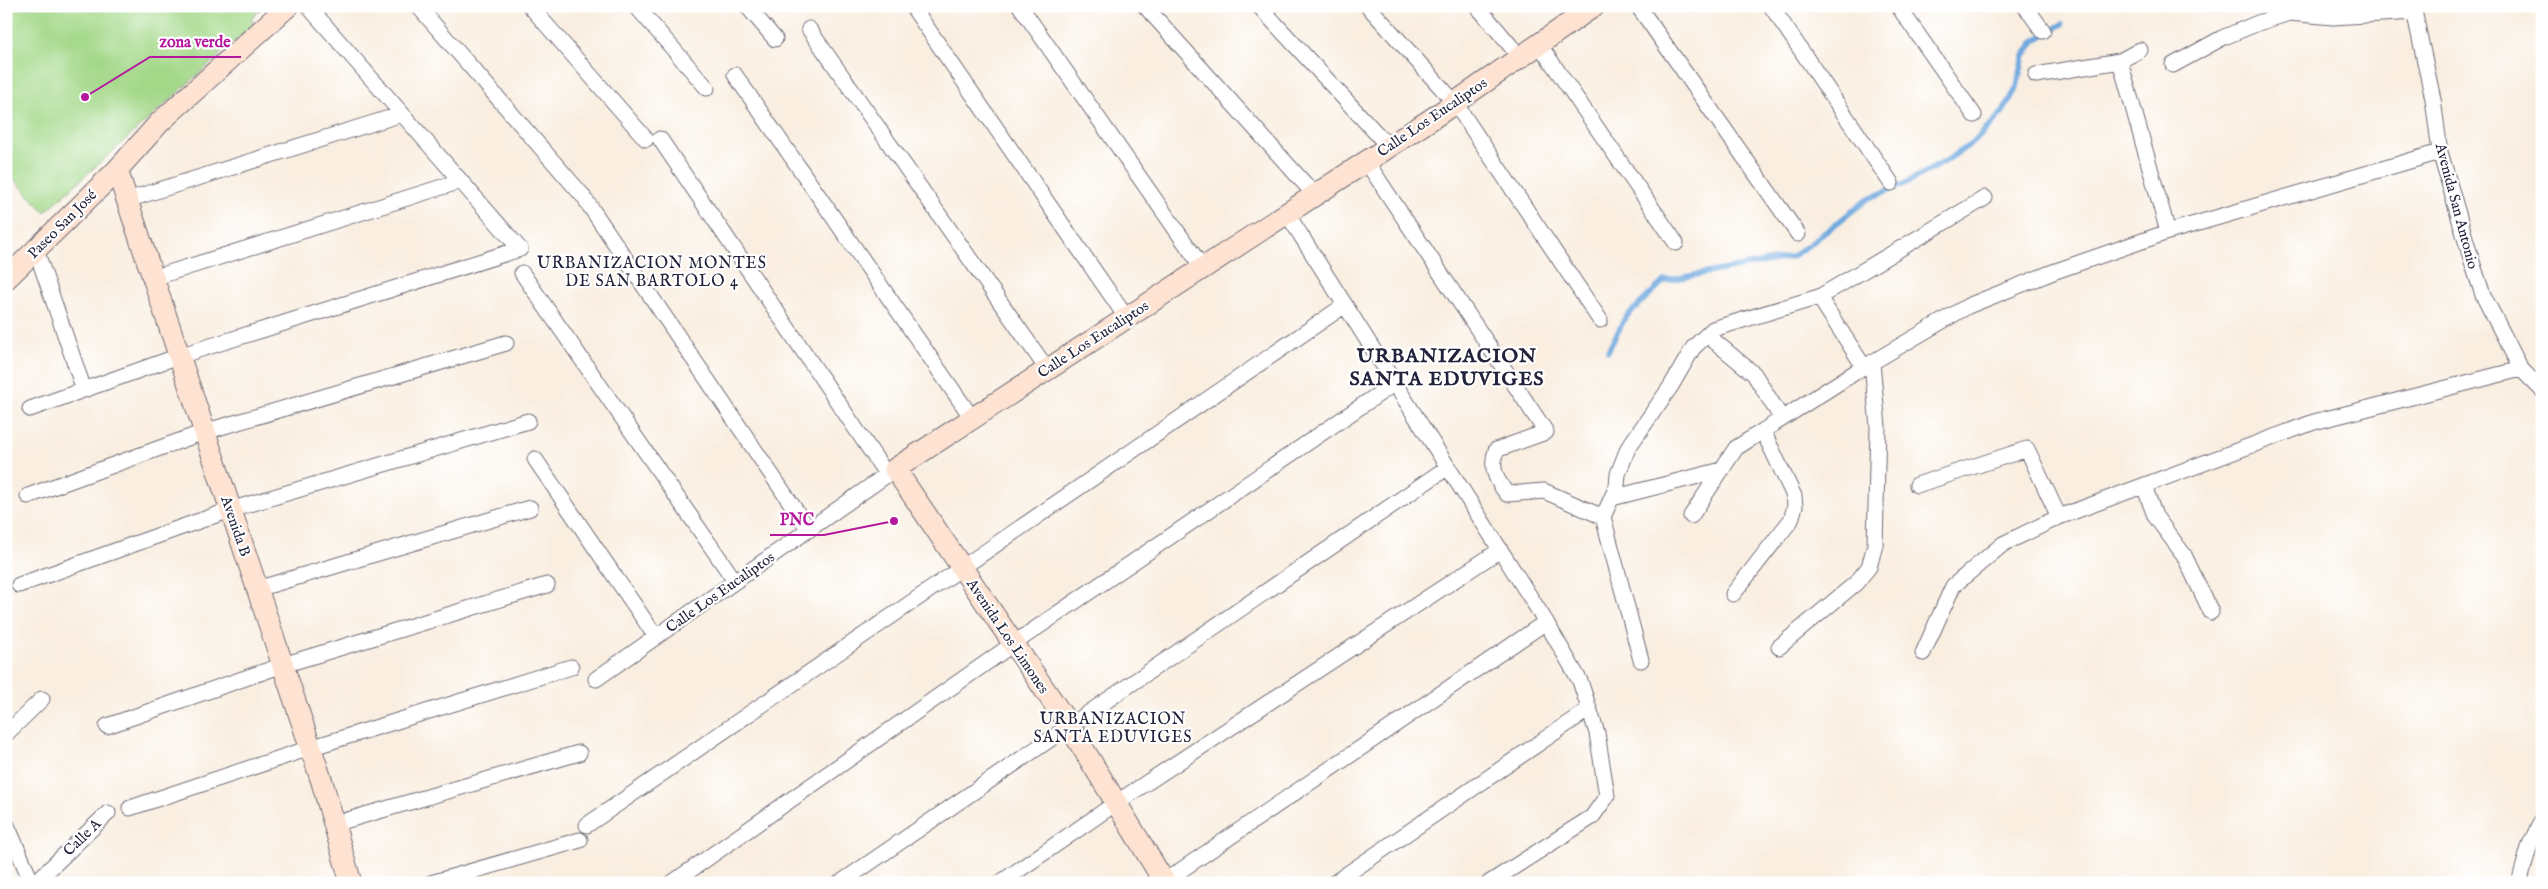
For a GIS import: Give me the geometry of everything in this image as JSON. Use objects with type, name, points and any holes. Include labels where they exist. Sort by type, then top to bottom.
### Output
[{"type":"street","name":"Paseo San José","points":[[6,279],[117,170],[160,122],[288,6]]},
{"type":"street","points":[[30,409],[179,356],[520,249],[308,6]]},
{"type":"street","points":[[418,6],[585,199],[809,530]]},
{"type":"street","points":[[530,6],[653,139],[891,472]]},
{"type":"street","points":[[636,6],[707,88]]},
{"type":"street","points":[[747,6],[776,38]]},
{"type":"street","points":[[912,6],[1126,317]]},
{"type":"street","points":[[1020,6],[1202,267]]},
{"type":"street","points":[[1144,6],[1314,194]]},
{"type":"street","points":[[1259,6],[1388,146]]},
{"type":"street","points":[[1368,6],[1455,103],[1600,320]]},
{"type":"street","points":[[1477,6],[1520,57]]},
{"type":"street","points":[[1638,6],[1798,234]]},
{"type":"street","points":[[1771,6],[1891,183]]},
{"type":"street","points":[[1898,6],[1974,115]]},
{"type":"street","points":[[2025,6],[2043,31]]},
{"type":"street","name":"Calle Los Eucaliptos","points":[[596,679],[891,472],[1455,103],[1591,7]]},
{"type":"street","points":[[2173,65],[2222,38],[2289,13],[2333,17],[2413,9]]},
{"type":"street","name":"Avenida San Antonio","points":[[2413,9],[2433,99],[2440,152],[2483,295],[2521,369],[2542,390]]},
{"type":"street","points":[[809,29],[1047,369]]},
{"type":"street","points":[[1539,44],[1676,243]]},
{"type":"street","points":[[2036,75],[2120,61],[2140,50]]},
{"type":"street","points":[[2120,61],[2168,232]]},
{"type":"street","points":[[735,75],[972,418]]},
{"type":"street","points":[[127,200],[402,114]]},
{"type":"street","points":[[1690,516],[1736,448],[1868,365],[1968,306],[2053,272],[2168,232],[2440,152]]},
{"type":"street","points":[[1366,161],[1546,432],[1496,450],[1492,461],[1496,480],[1507,494],[1544,491],[1603,517]]},
{"type":"street","name":"Avenida B","points":[[117,170],[283,665],[351,883]]},
{"type":"street","points":[[153,278],[461,181]]},
{"type":"street","points":[[1641,660],[1603,517],[1612,498],[1628,448],[1671,386],[1692,348],[1713,329],[1819,297],[1985,198]]},
{"type":"street","points":[[1286,212],[1546,622],[1580,682],[1597,733],[1607,796],[1592,817],[1489,883]]},
{"type":"street","points":[[36,250],[84,390]]},
{"type":"street","points":[[522,273],[735,581]]},
{"type":"street","points":[[1778,647],[1856,583],[1869,567],[1875,545],[1878,427],[1868,365],[1819,297]]},
{"type":"street","points":[[587,825],[1345,305]]},
{"type":"street","points":[[1707,335],[1754,374],[1782,419]]},
{"type":"street","points":[[28,496],[204,432],[506,343]]},
{"type":"street","points":[[1923,653],[1953,586],[2003,544],[2059,517],[2314,422],[2521,369]]},
{"type":"street","points":[[672,883],[1013,644],[1395,384]]},
{"type":"street","points":[[19,585],[230,510],[528,421]]},
{"type":"street","points":[[1733,594],[1791,520],[1795,506],[1794,496],[1762,431]]},
{"type":"street","points":[[1917,485],[2028,449],[2059,517]]},
{"type":"street","points":[[535,459],[656,637]]},
{"type":"street","points":[[840,883],[1070,728],[1448,467]]},
{"type":"street","points":[[1612,498],[1722,470]]},
{"type":"street","name":"Avenida Los Limones","points":[[891,472],[962,568],[1070,728],[1164,882]]},
{"type":"street","points":[[2144,486],[2155,516],[2184,555],[2211,612]]},
{"type":"street","points":[[257,589],[530,508]]},
{"type":"street","points":[[1000,883],[1116,803],[1500,550]]},
{"type":"street","points":[[107,726],[283,665],[546,585]]},
{"type":"street","points":[[1164,882],[1546,622]]},
{"type":"street","points":[[130,808],[310,748],[571,667]]},
{"type":"street","points":[[6,734],[42,699]]},
{"type":"street","points":[[1334,883],[1589,709]]},
{"type":"street","points":[[334,824],[579,753]]},
{"type":"street","name":"Calle A","points":[[34,883],[108,813]]},
{"type":"street","points":[[2519,883],[2530,844],[2542,820]]},
{"type":"street","points":[[6,823],[34,883]]},
{"type":"street","points":[[431,883],[580,840]]},
{"type":"green space","points":[[6,6],[264,6],[252,18],[253,25],[45,212],[6,171]]},
{"type":"waterway","points":[[1608,351],[1625,318],[1664,281],[1791,257],[1869,198],[1902,185],[1946,161],[1975,141],[2003,112],[2017,87],[2024,56],[2034,41],[2062,24]]},
{"type":"place","name":"zona verde","points":[[85,97]]},
{"type":"place","name":"PNC","points":[[894,521]]},
{"type":"district","name":"URBANIZACION MONTES DE SAN BARTOLO 4","points":[[652,271]]},
{"type":"district","name":"URBANIZACION SANTA EDUVIGES","points":[[1447,366]]},
{"type":"district","name":"URBANIZACION SANTA EDUVIGES","points":[[1113,727]]}]
